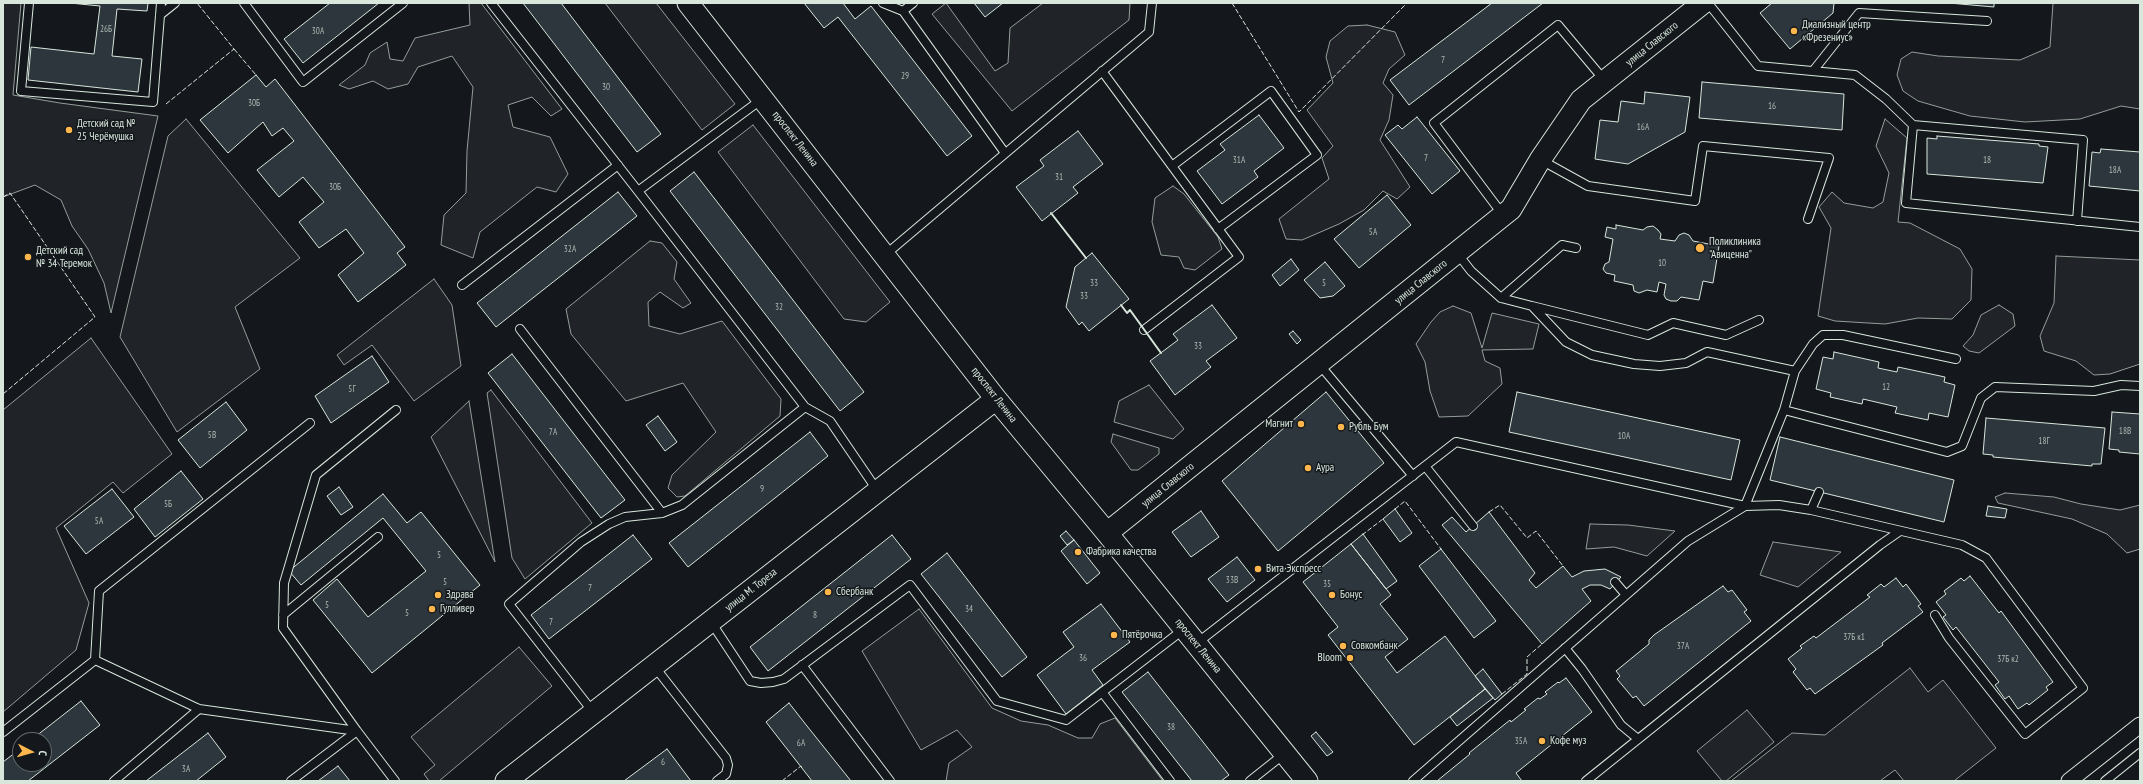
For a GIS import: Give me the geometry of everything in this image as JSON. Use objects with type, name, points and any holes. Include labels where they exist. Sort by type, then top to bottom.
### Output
[{"type":"street","name":"проспект Ленина","points":[[688,3],[996,399],[1107,533],[1307,781]]},
{"type":"street","name":"улица Славского","points":[[1107,533],[1511,209],[1540,160],[1581,100],[1703,3]]},
{"type":"street","name":"улица М. Тореза","points":[[506,781],[878,491],[920,456],[996,399]]},
{"type":"street","points":[[2070,781],[2140,725]]},
{"type":"lane","points":[[29,3],[21,91],[153,102],[161,3]]},
{"type":"lane","points":[[160,15],[175,3]]},
{"type":"lane","points":[[244,3],[303,82],[403,3]]},
{"type":"lane","points":[[491,3],[805,407],[830,421],[878,491]]},
{"type":"lane","points":[[883,3],[903,11],[1005,153]]},
{"type":"lane","points":[[903,11],[913,3]]},
{"type":"lane","points":[[885,255],[1149,32],[1152,3]]},
{"type":"lane","points":[[1708,3],[1758,66],[1855,75],[1886,99],[1913,125],[2083,140],[2077,221]]},
{"type":"lane","points":[[1813,71],[1859,13],[1987,21]]},
{"type":"lane","points":[[1503,215],[1434,123],[1558,25],[1605,81]]},
{"type":"lane","points":[[1102,71],[1239,257],[1144,330]]},
{"type":"lane","points":[[1172,166],[1271,91],[1317,155],[1218,229]]},
{"type":"lane","points":[[638,191],[763,98]]},
{"type":"lane","points":[[1913,125],[1906,203],[2140,227]]},
{"type":"lane","points":[[1540,160],[1588,186],[1695,201],[1702,146],[1829,158],[1808,219]]},
{"type":"lane","points":[[462,285],[618,165]]},
{"type":"lane","points":[[1502,298],[1562,245],[1576,248]]},
{"type":"lane","points":[[1457,253],[1471,271],[1502,298],[1648,335],[1674,323],[1726,336],[1759,320]]},
{"type":"lane","points":[[1532,306],[1566,342],[1592,355],[1634,364],[1660,366],[1686,363],[1707,352],[1795,371]]},
{"type":"lane","points":[[520,330],[662,513]]},
{"type":"lane","points":[[1413,781],[1688,541],[1745,506],[1784,410],[1795,371],[1813,344],[1823,335],[1843,335],[1956,359]]},
{"type":"lane","points":[[1319,364],[1413,476]]},
{"type":"lane","points":[[1784,410],[1947,452],[1962,446],[1981,398],[1995,387],[2094,391],[2121,385],[2140,386]]},
{"type":"lane","points":[[594,713],[509,604],[581,542],[608,524],[625,517],[662,513],[682,505],[805,407]]},
{"type":"lane","points":[[395,781],[283,628],[283,615],[284,583],[316,475],[396,410]]},
{"type":"lane","points":[[3,732],[95,660],[99,591],[310,423]]},
{"type":"lane","points":[[710,622],[750,680],[761,683],[773,682],[784,679],[910,585],[997,702],[1066,720],[1102,692],[1190,636],[1413,476],[1456,442],[1745,506],[1780,505],[1811,510],[1962,545],[1986,558],[2083,688],[2025,734],[1949,638],[1935,615]]},
{"type":"lane","points":[[1425,466],[1473,526]]},
{"type":"lane","points":[[1811,510],[1819,492]]},
{"type":"lane","points":[[1586,781],[1880,545],[1900,531]]},
{"type":"lane","points":[[283,615],[378,537]]},
{"type":"lane","points":[[1616,582],[1626,595]]},
{"type":"lane","points":[[1565,648],[1582,668],[1621,725],[1638,739]]},
{"type":"lane","points":[[95,660],[200,709],[357,731]]},
{"type":"lane","points":[[802,665],[890,781]]},
{"type":"lane","points":[[654,666],[726,758],[728,766],[726,774],[717,781]]},
{"type":"lane","points":[[1102,692],[1170,781]]},
{"type":"lane","points":[[114,781],[200,709]]},
{"type":"lane","points":[[291,781],[357,731]]},
{"type":"lane","points":[[2105,781],[2140,753]]},
{"type":"lane","points":[[1250,781],[1285,754]]},
{"type":"shaded area","points":[[3,3],[21,3],[13,95],[158,116],[111,313],[104,283],[88,249],[72,226],[61,200],[35,185],[3,197]]},
{"type":"shaded area","points":[[469,3],[481,3],[562,109],[551,116],[532,97],[508,105],[513,127],[550,137],[568,174],[556,192],[537,187],[480,232],[473,258],[441,245],[444,215],[466,193],[467,151],[473,87],[452,56],[418,67],[408,84],[388,89],[373,81],[349,89],[339,85],[365,65],[370,53],[387,42],[390,59],[403,61],[415,38],[470,25]]},
{"type":"shaded area","points":[[605,3],[656,3],[735,104],[702,130]]},
{"type":"shaded area","points":[[946,3],[995,71],[1008,63],[1010,28],[1043,3],[1130,3],[1129,20],[1012,111],[932,14]]},
{"type":"shaded area","points":[[2053,3],[2140,3],[2140,109],[2121,106],[2080,119],[2025,122],[1970,116],[1918,101],[1903,91],[1897,75],[1901,59],[1912,52],[1938,56],[2020,60],[2050,47]]},
{"type":"shaded area","points":[[1367,25],[1395,32],[1405,55],[1389,69],[1383,83],[1393,95],[1389,120],[1380,140],[1410,187],[1397,199],[1383,191],[1364,210],[1339,224],[1302,240],[1286,239],[1279,219],[1329,179],[1322,158],[1333,146],[1307,110],[1333,83],[1326,57],[1330,41],[1348,26]]},
{"type":"shaded area","points":[[186,119],[300,258],[235,307],[260,369],[177,432],[120,337],[168,136]]},
{"type":"shaded area","points":[[1885,119],[1907,138],[1898,222],[1910,223],[1960,249],[1972,269],[1971,300],[1952,319],[1918,318],[1885,324],[1835,321],[1818,316],[1831,228],[1819,207],[1832,192],[1844,203],[1873,208],[1883,202],[1889,173],[1876,146]]},
{"type":"shaded area","points":[[753,125],[890,302],[866,322],[844,319],[718,152]]},
{"type":"shaded area","points":[[1173,186],[1184,194],[1218,237],[1222,249],[1195,270],[1184,268],[1179,257],[1161,255],[1152,222],[1155,198]]},
{"type":"shaded area","points":[[650,241],[662,243],[677,262],[674,279],[691,303],[683,308],[660,292],[648,302],[649,326],[680,334],[722,321],[781,399],[780,416],[685,496],[677,497],[668,488],[672,475],[716,432],[683,383],[626,401],[571,334],[566,309]]},
{"type":"shaded area","points":[[2056,256],[2140,260],[2140,364],[2110,374],[2094,375],[2076,361],[2044,351],[2040,336],[2054,303]]},
{"type":"shaded area","points":[[434,279],[452,305],[461,366],[414,401],[372,345],[344,365],[337,355]]},
{"type":"shaded area","points":[[1999,305],[2013,314],[2015,326],[1979,353],[1969,351],[1963,346],[1973,335],[1981,315]]},
{"type":"shaded area","points":[[1453,306],[1471,313],[1482,348],[1492,313],[1539,324],[1533,349],[1482,350],[1485,361],[1500,368],[1502,384],[1468,416],[1439,417],[1430,391],[1425,362],[1416,344],[1440,312]]},
{"type":"shaded area","points":[[91,338],[172,454],[123,493],[113,482],[56,528],[89,603],[76,650],[3,712],[3,410]]},
{"type":"shaded area","points":[[1149,385],[1184,429],[1173,439],[1114,422],[1119,401]]},
{"type":"shaded area","points":[[491,390],[592,523],[525,579],[512,558],[487,393]]},
{"type":"shaded area","points":[[469,401],[495,562],[431,437]]},
{"type":"shaded area","points":[[1113,434],[1159,448],[1159,454],[1138,470],[1131,470],[1111,442]]},
{"type":"shaded area","points":[[2005,493],[2054,497],[2081,504],[2120,510],[2140,505],[2140,549],[2127,553],[2107,534],[2072,519],[1998,503],[1995,497]]},
{"type":"shaded area","points":[[1590,524],[1628,525],[1675,531],[1647,556],[1614,547],[1586,549]]},
{"type":"shaded area","points":[[1773,542],[1841,552],[1798,587],[1760,575]]},
{"type":"shaded area","points":[[919,609],[992,708],[1021,721],[1048,725],[1078,738],[1092,738],[1100,724],[1115,718],[1163,781],[946,781],[949,763],[972,747],[957,730],[921,750],[862,651]]},
{"type":"shaded area","points":[[519,647],[552,686],[439,781],[429,781],[424,774],[435,765],[411,737]]},
{"type":"shaded area","points":[[1910,668],[1928,692],[1943,680],[1996,748],[1954,781],[1904,781],[1895,770],[1880,781],[1731,781],[1792,733],[1825,735]]},
{"type":"shaded area","points":[[1747,710],[1774,742],[1726,781],[1722,781],[1697,751]]},
{"type":"building","points":[[70,3],[148,3],[147,11],[117,9],[112,56],[142,59],[138,92],[28,80],[31,47],[94,54],[100,6]]},
{"type":"building","points":[[330,3],[379,3],[303,63],[284,39]]},
{"type":"building","points":[[523,3],[561,3],[661,134],[637,152]]},
{"type":"building","points":[[804,3],[843,3],[855,19],[871,6],[972,136],[947,156],[838,17],[824,28]]},
{"type":"building","points":[[974,3],[1003,3],[985,17]]},
{"type":"building","points":[[1492,3],[1543,3],[1409,105],[1390,80]]},
{"type":"building","name":"Диализный центр «Фрезениус»","points":[[1772,3],[1834,3],[1833,13],[1790,49],[1760,13]]},
{"type":"building","points":[[1949,3],[1994,3],[1994,7]]},
{"type":"building","points":[[256,75],[266,87],[275,79],[405,247],[397,253],[406,265],[358,302],[338,275],[364,253],[346,229],[319,248],[299,222],[324,202],[303,177],[279,197],[257,170],[294,141],[283,128],[272,136],[263,122],[228,153],[200,120]]},
{"type":"building","points":[[1702,82],[1844,94],[1842,130],[1699,118]]},
{"type":"building","points":[[1645,92],[1690,97],[1685,132],[1628,164],[1595,159],[1600,120],[1618,122],[1621,101],[1644,104]]},
{"type":"building","points":[[1259,115],[1284,148],[1254,171],[1258,177],[1222,204],[1197,171],[1225,150],[1220,144]]},
{"type":"building","points":[[1417,117],[1460,171],[1432,194],[1385,135],[1398,125],[1402,129]]},
{"type":"building","points":[[1078,131],[1103,164],[1073,187],[1078,193],[1042,221],[1016,187],[1044,166],[1040,160]]},
{"type":"building","points":[[1937,136],[2039,144],[2039,146],[2048,147],[2043,183],[1927,174],[1927,138],[1937,139]]},
{"type":"building","points":[[2101,149],[2140,152],[2140,191],[2089,186],[2092,152],[2100,153]]},
{"type":"building","points":[[694,172],[864,392],[840,411],[670,191]]},
{"type":"building","points":[[618,192],[637,216],[496,327],[477,303]]},
{"type":"building","points":[[1387,195],[1411,225],[1359,268],[1334,239]]},
{"type":"building","points":[[1616,225],[1643,230],[1647,227],[1653,226],[1661,234],[1660,239],[1675,241],[1679,235],[1684,233],[1689,235],[1693,241],[1719,246],[1713,283],[1703,281],[1699,300],[1681,297],[1677,301],[1671,301],[1666,299],[1664,295],[1666,284],[1659,282],[1657,292],[1647,290],[1639,293],[1634,291],[1633,285],[1614,281],[1615,275],[1606,273],[1603,269],[1605,264],[1609,262],[1613,239],[1605,237],[1607,227],[1616,229]]},
{"type":"building","points":[[1092,253],[1129,299],[1089,331],[1082,322],[1079,325],[1066,307],[1075,267]]},
{"type":"building","points":[[1291,259],[1299,270],[1280,286],[1272,275]]},
{"type":"building","points":[[1325,262],[1345,286],[1333,296],[1320,298],[1304,280]]},
{"type":"building","points":[[1212,305],[1237,338],[1206,361],[1211,367],[1175,395],[1150,361],[1178,340],[1173,334]]},
{"type":"building","points":[[1293,331],[1301,340],[1297,344],[1289,334]]},
{"type":"building","points":[[1834,352],[1879,362],[1878,368],[1897,372],[1898,367],[1945,377],[1944,382],[1955,385],[1948,417],[1929,413],[1928,420],[1895,413],[1897,407],[1863,399],[1862,404],[1830,397],[1831,393],[1816,389],[1823,357],[1833,359]]},
{"type":"building","points":[[512,354],[625,500],[601,518],[488,373]]},
{"type":"building","points":[[372,356],[389,382],[331,423],[315,396]]},
{"type":"building","name":"Аура","points":[[1326,392],[1384,463],[1278,551],[1222,481]]},
{"type":"building","points":[[1517,392],[1740,440],[1731,480],[1509,432]]},
{"type":"building","points":[[226,402],[247,430],[200,468],[178,440]]},
{"type":"building","points":[[2112,412],[2140,414],[2140,454],[2119,452],[2119,450],[2109,449]]},
{"type":"building","points":[[658,416],[677,442],[665,451],[646,425]]},
{"type":"building","points":[[1986,418],[2105,428],[2101,464],[2092,464],[2092,466],[1993,457],[1993,455],[1983,454]]},
{"type":"building","points":[[810,432],[828,456],[688,567],[669,543]]},
{"type":"building","points":[[1780,437],[1954,480],[1944,522],[1770,480]]},
{"type":"building","points":[[181,471],[203,499],[155,537],[134,509]]},
{"type":"building","points":[[339,487],[353,507],[341,515],[327,496]]},
{"type":"building","points":[[112,489],[134,517],[86,554],[64,526]]},
{"type":"building","points":[[383,494],[407,523],[421,512],[480,585],[372,673],[313,600],[337,579],[368,617],[426,571],[383,518],[301,585],[289,571]]},
{"type":"building","points":[[1988,506],[2007,509],[2005,518],[1986,516]]},
{"type":"building","points":[[1395,509],[1412,533],[1400,542],[1383,519]]},
{"type":"building","points":[[1201,511],[1219,537],[1191,557],[1172,532]]},
{"type":"building","points":[[1489,512],[1535,573],[1529,580],[1536,588],[1563,566],[1572,577],[1584,571],[1605,569],[1621,577],[1610,589],[1601,585],[1590,585],[1582,589],[1591,601],[1542,644],[1442,525],[1452,517],[1466,532]]},
{"type":"building","points":[[1066,531],[1074,540],[1067,545],[1060,536]]},
{"type":"building","points":[[1363,534],[1397,581],[1386,589],[1351,544]]},
{"type":"building","points":[[633,535],[652,559],[549,639],[531,615]]},
{"type":"building","points":[[892,535],[911,559],[768,671],[750,647]]},
{"type":"building","points":[[1074,540],[1100,573],[1087,584],[1061,551]]},
{"type":"building","points":[[1351,544],[1391,595],[1380,604],[1408,639],[1385,657],[1397,673],[1445,636],[1485,689],[1414,745],[1328,635],[1338,627],[1303,582]]},
{"type":"building","points":[[1441,549],[1496,621],[1474,638],[1419,566]]},
{"type":"building","points":[[947,553],[1027,657],[1002,677],[921,574]]},
{"type":"building","points":[[1237,557],[1255,580],[1227,602],[1208,579]]},
{"type":"building","points":[[1970,576],[1999,613],[2001,611],[2053,682],[2046,687],[2048,690],[2029,705],[2027,703],[2018,709],[2009,696],[2005,699],[1995,685],[1999,682],[1956,627],[1953,630],[1943,617],[1946,615],[1936,602],[1946,594],[1944,591],[1961,578],[1964,581]]},
{"type":"building","points":[[1896,578],[1903,587],[1906,584],[1921,604],[1918,606],[1923,612],[1882,643],[1883,645],[1815,694],[1810,688],[1807,690],[1793,672],[1796,669],[1788,659],[1802,648],[1800,646],[1814,636],[1816,638],[1870,597],[1867,595],[1881,584],[1884,587]]},
{"type":"building","points":[[1723,586],[1728,592],[1732,590],[1747,610],[1744,612],[1751,621],[1644,706],[1636,696],[1633,698],[1617,679],[1620,676],[1616,671],[1649,644],[1649,640],[1654,635]]},
{"type":"building","points":[[1101,604],[1130,642],[1092,670],[1103,685],[1066,714],[1037,675],[1074,647],[1063,632]]},
{"type":"building","points":[[1483,669],[1502,694],[1495,700],[1475,676]]},
{"type":"building","points":[[1148,672],[1229,775],[1221,781],[1192,781],[1122,692]]},
{"type":"building","points":[[1566,678],[1592,712],[1516,773],[1522,781],[1437,781],[1510,720],[1511,722],[1538,698],[1540,699],[1547,694],[1545,692]]},
{"type":"building","points":[[1485,689],[1493,698],[1457,726],[1450,717]]},
{"type":"building","points":[[81,701],[100,725],[52,762],[52,732],[41,732]]},
{"type":"building","points":[[789,703],[851,781],[812,781],[766,722]]},
{"type":"building","points":[[1316,732],[1333,752],[1327,756],[1311,736]]},
{"type":"building","points":[[208,733],[226,757],[196,781],[146,781]]},
{"type":"building","points":[[667,749],[691,781],[624,781],[632,775]]},
{"type":"building","points":[[12,755],[12,772],[40,772],[28,781],[3,781],[3,762]]},
{"type":"building","points":[[338,766],[350,781],[318,781]]},
{"type":"fence","points":[[166,104],[234,49],[197,3]]},
{"type":"fence","points":[[1232,3],[1299,112],[1407,3]]},
{"type":"fence","points":[[234,49],[256,75]]},
{"type":"fence","points":[[3,197],[10,193],[95,317],[3,394]]},
{"type":"fence","points":[[1395,509],[1405,501],[1441,549]]},
{"type":"fence","points":[[1489,512],[1500,505],[1527,538],[1536,531],[1563,566]]},
{"type":"fence","points":[[1362,535],[1383,519]]},
{"type":"fence","points":[[1502,694],[1527,674],[1527,657],[1542,644]]},
{"type":"fence","points":[[782,781],[801,766],[802,768]]},
{"type":"wall","points":[[1051,213],[1086,258]]},
{"type":"wall","points":[[1121,305],[1127,313],[1130,310],[1161,353]]},
{"type":"place","name":"Диализный центр «Фрезениус»","points":[[1794,31]]},
{"type":"place","name":"Детский сад № 25 Черёмушка","points":[[69,130]]},
{"type":"place","name":"Поликлиника \"Авиценна\"","points":[[1700,248]]},
{"type":"place","name":"Детский сад № 34 Теремок","points":[[28,257]]},
{"type":"place","name":"Магнит","points":[[1301,424]]},
{"type":"place","name":"Рубль Бум","points":[[1341,427]]},
{"type":"place","name":"Аура","points":[[1308,468]]},
{"type":"place","name":"Фабрика качества","points":[[1078,552]]},
{"type":"place","name":"Вита Экспресс","points":[[1258,569]]},
{"type":"place","name":"Сбербанк","points":[[828,592]]},
{"type":"place","name":"Здрава","points":[[438,595]]},
{"type":"place","name":"Бонус","points":[[1332,595]]},
{"type":"place","name":"Гулливер","points":[[432,609]]},
{"type":"place","name":"Пятёрочка","points":[[1114,635]]},
{"type":"place","name":"Совкомбанк","points":[[1343,646]]},
{"type":"place","name":"Bloom","points":[[1350,658]]},
{"type":"place","name":"Кофе муз","points":[[1542,741]]}]
